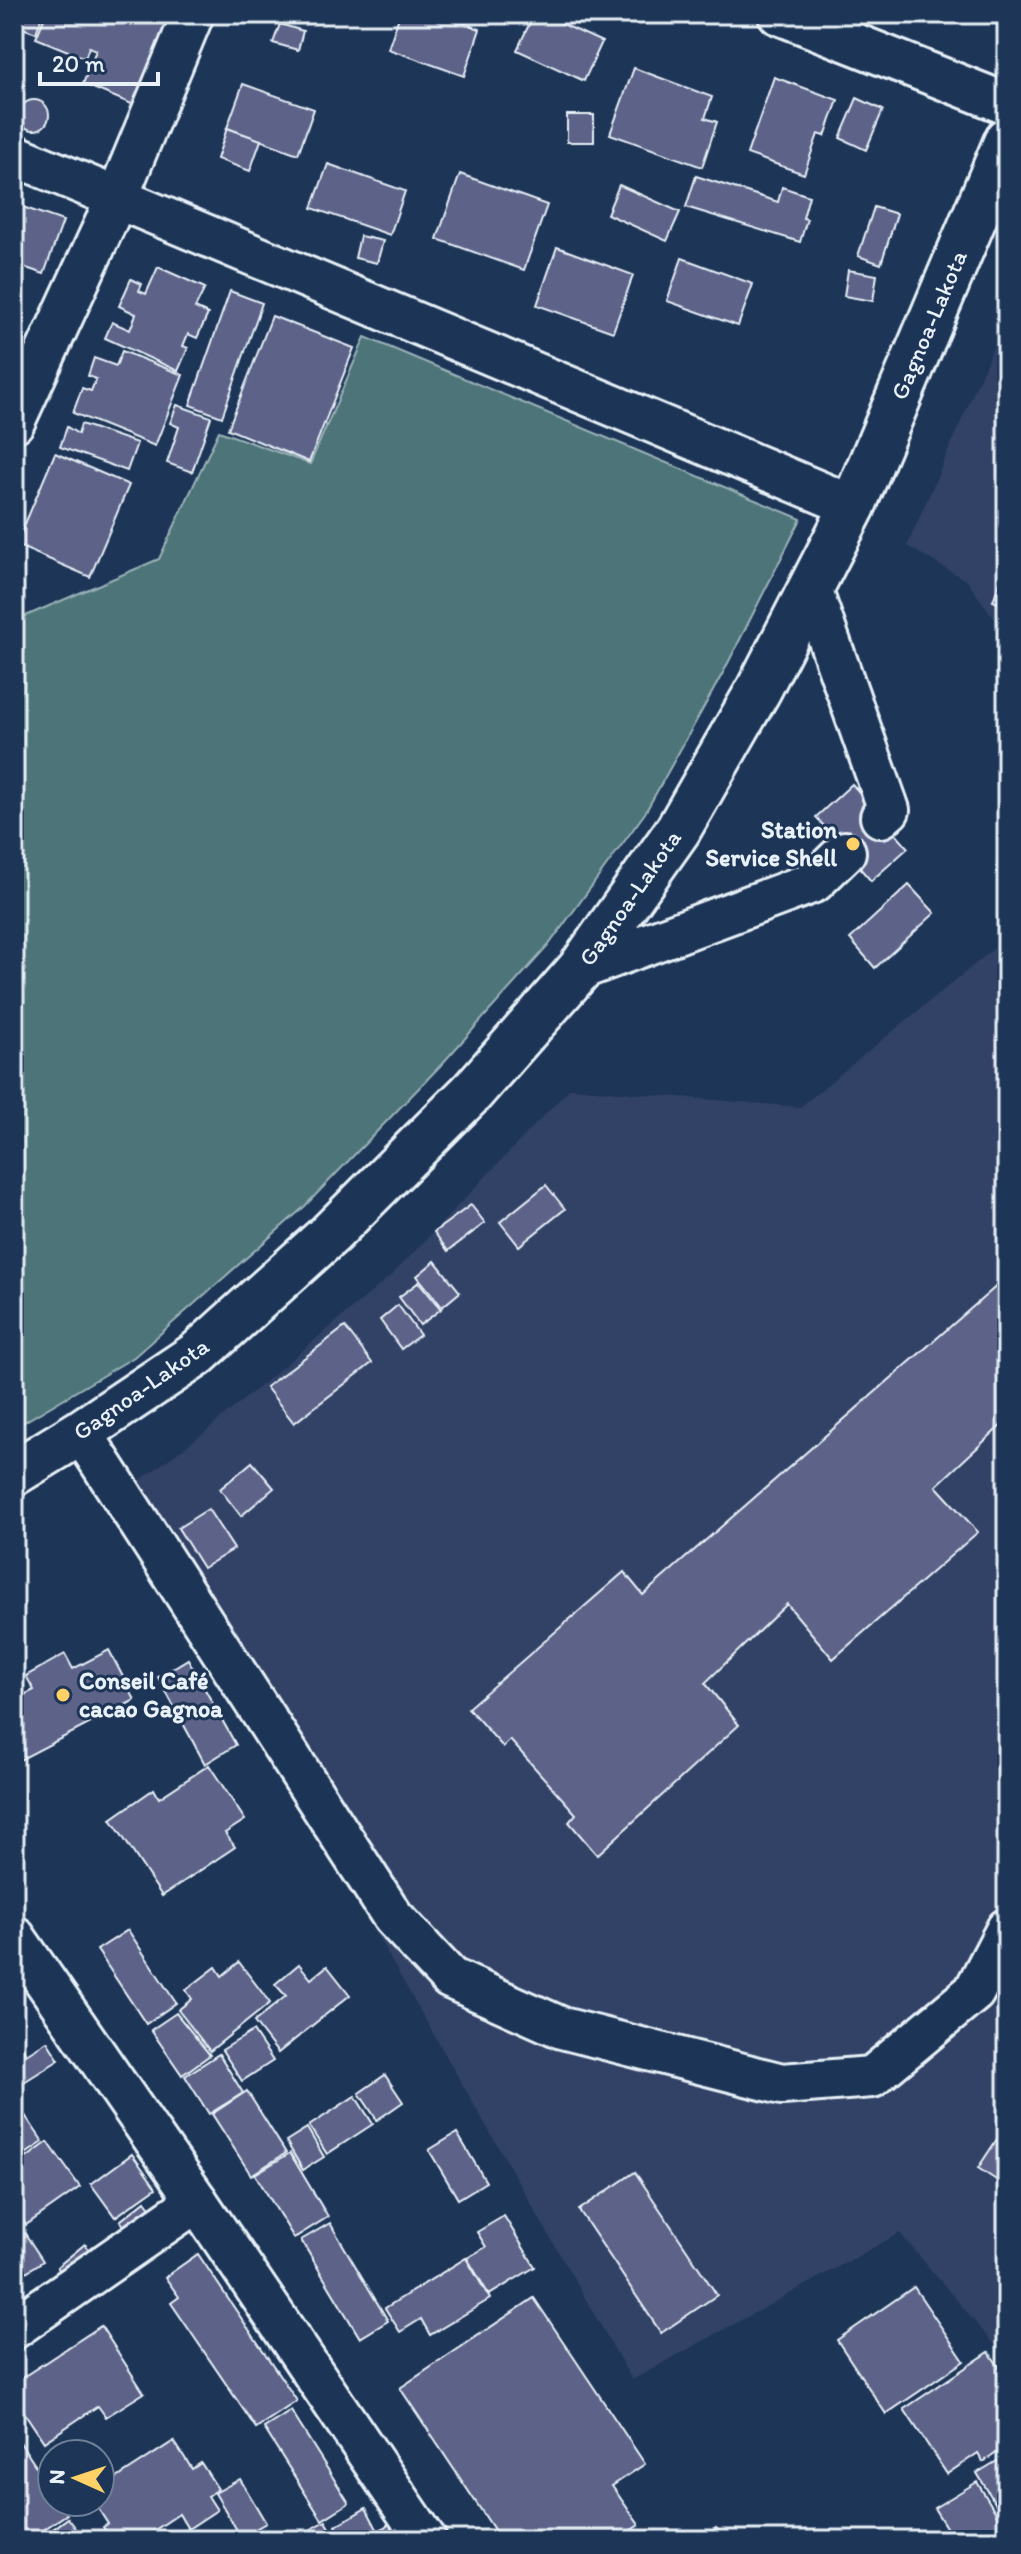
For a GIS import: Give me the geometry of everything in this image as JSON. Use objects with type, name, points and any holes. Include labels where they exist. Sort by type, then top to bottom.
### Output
[{"type":"main road","name":"Gagnoa-Lakota","points":[[14,1473],[196,1355],[330,1234],[472,1092],[580,969],[678,830],[759,689],[811,589],[853,506],[1007,140]]},
{"type":"street","points":[[14,422],[117,198],[193,14]]},
{"type":"street","points":[[779,14],[1007,104]]},
{"type":"street","points":[[14,155],[853,506]]},
{"type":"street","points":[[811,589],[889,810],[881,817]]},
{"type":"street","points":[[580,969],[814,882],[845,852]]},
{"type":"street","points":[[81,1432],[393,1917],[450,1978],[562,2028],[782,2084],[872,2077],[974,1992],[1007,1929]]},
{"type":"street","points":[[14,1936],[426,2540]]},
{"type":"street","points":[[14,2328],[197,2201]]},
{"type":"shaded area","points":[[1007,315],[1007,636],[967,581],[907,546]]},
{"type":"shaded area","points":[[1007,938],[1007,2360],[900,2233],[632,2380],[123,1493],[205,1432],[393,1274],[570,1088],[800,1107]]},
{"type":"green space","points":[[365,337],[801,519],[724,671],[645,813],[548,946],[441,1065],[304,1207],[134,1357],[14,1428],[14,621],[159,559],[219,431],[310,464]]},
{"type":"building","points":[[14,14],[42,15],[36,33],[14,25]]},
{"type":"building","points":[[46,14],[170,14],[134,105],[83,84],[96,50],[89,47],[85,58],[36,38]]},
{"type":"building","points":[[400,14],[437,14],[480,29],[464,76],[388,49]]},
{"type":"building","points":[[534,14],[541,14],[602,42],[584,81],[517,50]]},
{"type":"building","points":[[280,24],[303,31],[298,50],[273,43]]},
{"type":"building","points":[[14,42],[21,45],[14,65]]},
{"type":"building","points":[[634,68],[712,97],[705,118],[717,122],[702,167],[610,134]]},
{"type":"building","points":[[774,77],[838,100],[825,136],[818,134],[804,174],[747,154]]},
{"type":"building","points":[[243,84],[314,109],[298,154],[227,128]]},
{"type":"building","points":[[857,98],[883,110],[866,150],[840,138]]},
{"type":"building","points":[[34,100],[45,104],[49,115],[45,126],[34,130],[23,126],[19,115],[23,104]]},
{"type":"building","points":[[567,115],[594,115],[594,142],[567,142]]},
{"type":"building","points":[[227,128],[261,140],[250,171],[217,159]]},
{"type":"building","points":[[328,164],[405,191],[390,235],[312,208]]},
{"type":"building","points":[[460,174],[547,205],[524,270],[437,239]]},
{"type":"building","points":[[696,176],[778,202],[782,187],[809,196],[803,218],[807,219],[800,242],[686,207]]},
{"type":"building","points":[[619,185],[680,212],[667,241],[607,214]]},
{"type":"building","points":[[14,204],[63,221],[44,274],[14,264]]},
{"type":"building","points":[[874,207],[897,214],[881,264],[858,256]]},
{"type":"building","points":[[360,236],[383,241],[377,263],[355,258]]},
{"type":"building","points":[[557,247],[633,275],[613,332],[537,305]]},
{"type":"building","points":[[682,258],[753,284],[738,326],[667,301]]},
{"type":"building","points":[[158,267],[205,288],[195,308],[208,314],[197,338],[188,334],[183,346],[188,348],[178,371],[105,338],[112,322],[130,330],[136,314],[119,306],[131,279],[142,284],[139,291],[146,294]]},
{"type":"building","points":[[848,270],[877,275],[873,301],[844,296]]},
{"type":"building","points":[[230,291],[262,303],[222,417],[190,405]]},
{"type":"building","points":[[272,316],[354,348],[309,462],[228,429]]},
{"type":"building","points":[[122,351],[183,375],[155,446],[73,413],[82,388],[91,391],[96,379],[88,376],[94,358],[116,366]]},
{"type":"building","points":[[177,405],[211,417],[192,472],[167,463],[179,427],[170,423]]},
{"type":"building","points":[[81,424],[137,443],[127,471],[60,447],[67,427],[78,434]]},
{"type":"building","points":[[55,453],[129,485],[90,577],[16,545]]},
{"type":"building","points":[[1007,561],[1007,607],[993,601]]},
{"type":"building","points":[[852,784],[908,848],[871,881],[816,817]]},
{"type":"building","points":[[909,885],[935,913],[875,968],[850,939]]},
{"type":"building","points":[[546,1185],[565,1209],[519,1246],[500,1222]]},
{"type":"building","points":[[471,1205],[485,1223],[448,1251],[434,1232]]},
{"type":"building","points":[[435,1261],[460,1292],[442,1307],[417,1276]]},
{"type":"building","points":[[1007,1277],[1007,1420],[936,1486],[978,1532],[833,1659],[787,1604],[705,1683],[739,1725],[597,1855],[569,1822],[576,1814],[510,1740],[503,1747],[468,1708],[624,1572],[643,1595]]},
{"type":"building","points":[[419,1282],[441,1309],[420,1325],[399,1297]]},
{"type":"building","points":[[398,1305],[420,1335],[401,1349],[380,1320]]},
{"type":"building","points":[[345,1327],[372,1363],[294,1423],[266,1387]]},
{"type":"building","points":[[252,1462],[274,1488],[241,1516],[220,1489]]},
{"type":"building","points":[[208,1509],[234,1549],[203,1568],[178,1528]]},
{"type":"building","points":[[109,1650],[135,1700],[16,1762],[14,1700],[34,1690],[26,1676],[65,1654],[73,1669]]},
{"type":"building","points":[[188,1659],[236,1745],[205,1764],[158,1677]]},
{"type":"building","points":[[209,1765],[245,1820],[225,1833],[235,1847],[162,1896],[111,1819],[154,1789],[159,1798]]},
{"type":"building","points":[[128,1930],[176,2003],[146,2024],[97,1950]]},
{"type":"building","points":[[239,1962],[270,2003],[210,2051],[178,2010],[192,1999],[186,1990],[216,1967],[222,1976]]},
{"type":"building","points":[[299,1964],[311,1979],[327,1966],[350,1995],[278,2053],[254,2022],[286,1996],[275,1984]]},
{"type":"building","points":[[176,2013],[210,2055],[182,2075],[151,2030]]},
{"type":"building","points":[[253,2031],[273,2061],[242,2081],[222,2050]]},
{"type":"building","points":[[14,2035],[26,2054],[47,2041],[59,2060],[16,2087],[14,2084]]},
{"type":"building","points":[[219,2054],[243,2093],[209,2114],[185,2076]]},
{"type":"building","points":[[385,2075],[403,2102],[377,2120],[359,2093]]},
{"type":"building","points":[[247,2091],[286,2153],[251,2175],[212,2114]]},
{"type":"building","points":[[355,2096],[373,2124],[327,2154],[309,2126]]},
{"type":"building","points":[[14,2099],[43,2142],[14,2162]]},
{"type":"building","points":[[1007,2124],[1007,2187],[978,2168]]},
{"type":"building","points":[[307,2128],[324,2157],[303,2170],[286,2141]]},
{"type":"building","points":[[457,2133],[486,2182],[458,2199],[429,2150]]},
{"type":"building","points":[[48,2142],[80,2187],[26,2225],[14,2207],[14,2167]]},
{"type":"building","points":[[290,2153],[328,2217],[294,2238],[255,2174]]},
{"type":"building","points":[[132,2154],[156,2188],[115,2217],[91,2184]]},
{"type":"building","points":[[635,2172],[717,2295],[661,2333],[579,2210]]},
{"type":"building","points":[[145,2201],[159,2219],[134,2239],[120,2221]]},
{"type":"building","points":[[504,2216],[535,2267],[489,2295],[467,2258],[486,2247],[477,2232]]},
{"type":"building","points":[[14,2217],[43,2261],[14,2280]]},
{"type":"building","points":[[330,2223],[388,2321],[360,2338],[301,2240]]},
{"type":"building","points":[[85,2244],[94,2256],[72,2286],[57,2267]]},
{"type":"building","points":[[198,2254],[297,2401],[256,2428],[171,2303],[179,2297],[165,2277]]},
{"type":"building","points":[[466,2258],[490,2299],[430,2335],[421,2319],[400,2332],[385,2308]]},
{"type":"building","points":[[914,2287],[964,2361],[886,2414],[837,2340]]},
{"type":"building","points":[[534,2298],[645,2464],[612,2486],[639,2525],[616,2540],[501,2540],[400,2388]]},
{"type":"building","points":[[101,2326],[144,2393],[106,2417],[98,2406],[50,2438],[41,2438],[14,2397],[14,2383]]},
{"type":"building","points":[[989,2352],[1007,2379],[1007,2446],[983,2462],[978,2453],[947,2474],[904,2409]]},
{"type":"building","points":[[291,2411],[349,2503],[322,2520],[264,2428]]},
{"type":"building","points":[[14,2433],[36,2467],[36,2518],[61,2518],[28,2540],[14,2540]]},
{"type":"building","points":[[174,2441],[192,2469],[201,2463],[218,2489],[208,2496],[217,2510],[188,2529],[179,2514],[140,2540],[111,2540],[103,2527],[108,2524],[104,2518],[116,2518],[116,2479]]},
{"type":"building","points":[[1007,2455],[1007,2523],[977,2473]]},
{"type":"building","points":[[240,2479],[266,2523],[241,2537],[215,2493]]},
{"type":"building","points":[[977,2482],[1007,2531],[1007,2540],[954,2540],[934,2508]]},
{"type":"building","points":[[366,2508],[377,2529],[357,2540],[343,2540],[336,2526]]},
{"type":"building","points":[[68,2518],[85,2540],[38,2540]]},
{"type":"building","points":[[326,2521],[337,2540],[292,2540]]},
{"type":"building","points":[[392,2522],[403,2540],[365,2540]]},
{"type":"building","points":[[716,2528],[727,2540],[703,2540]]},
{"type":"place","name":"Station Service Shell","points":[[853,844]]},
{"type":"place","name":"Conseil Café cacao Gagnoa","points":[[63,1695]]}]
